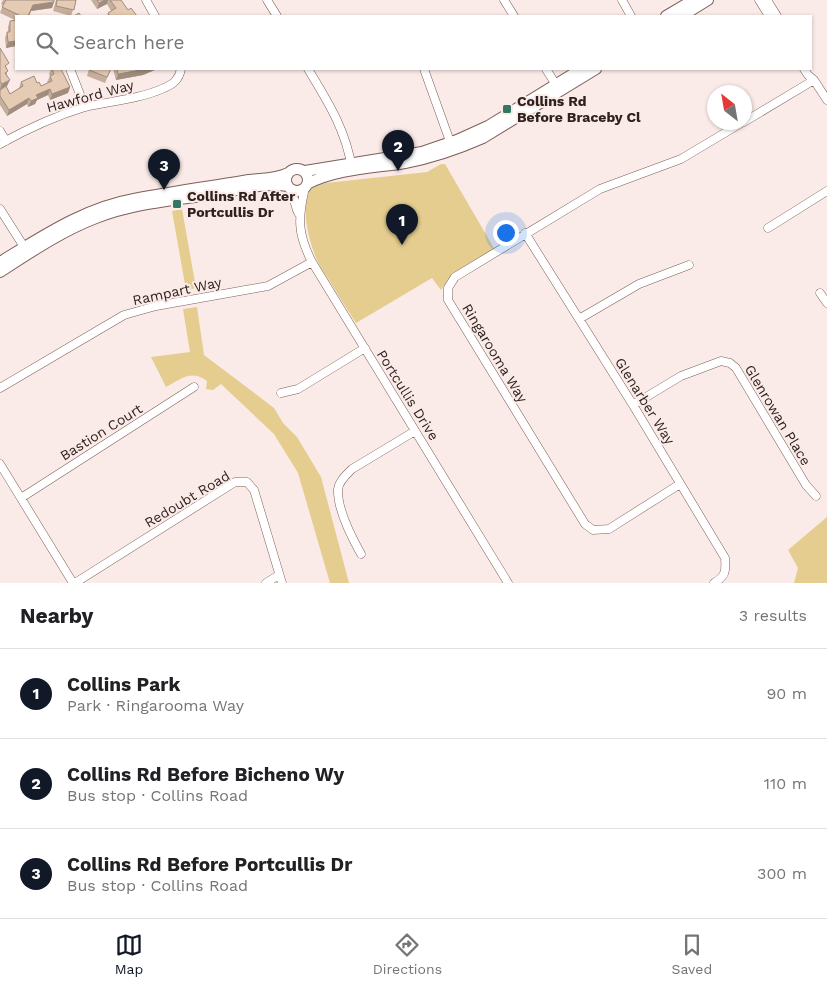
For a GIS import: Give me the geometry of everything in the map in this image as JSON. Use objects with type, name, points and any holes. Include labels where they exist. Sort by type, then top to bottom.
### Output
[{"type":"main road","points":[[668,15],[693,0]]},
{"type":"main road","points":[[684,15],[708,0]]},
{"type":"main road","points":[[558,88],[580,70]]},
{"type":"main road","points":[[0,272],[26,251],[73,219],[89,212],[118,203],[246,180],[274,178],[295,169],[305,171],[352,167],[451,147],[594,70]]},
{"type":"main road","points":[[0,262],[82,224],[124,209],[258,186],[281,184],[298,191],[328,176],[352,167]]},
{"type":"main road","points":[[305,171],[308,180],[306,186]]},
{"type":"main road","points":[[288,173],[286,181],[289,187]]},
{"type":"street","points":[[146,0],[154,15]]},
{"type":"street","points":[[267,0],[276,15]]},
{"type":"street","points":[[504,0],[513,15]]},
{"type":"street","points":[[622,0],[631,15]]},
{"type":"street","points":[[759,0],[768,15]]},
{"type":"street","points":[[767,0],[776,15]]},
{"type":"street","points":[[70,70],[85,108]]},
{"type":"street","name":"Hawford Way","points":[[3,143],[37,124],[85,108],[147,94],[164,88],[180,76],[181,70]]},
{"type":"street","points":[[309,70],[341,127],[352,167]]},
{"type":"street","points":[[424,70],[451,147]]},
{"type":"street","points":[[547,70],[558,88]]},
{"type":"street","points":[[805,70],[808,76],[814,80]]},
{"type":"street","points":[[811,70],[814,80],[827,100]]},
{"type":"street","name":"Ringarooma Way","points":[[752,117],[814,80]]},
{"type":"street","name":"Ringarooma Way","points":[[680,484],[609,529],[593,530],[585,524],[448,300],[448,288],[454,277],[600,189],[682,159],[731,130]]},
{"type":"street","points":[[0,132],[3,143]]},
{"type":"street","name":"Portcullis Drive","points":[[299,214],[302,209],[306,186]]},
{"type":"street","name":"Portcullis Drive","points":[[289,187],[299,214],[303,242],[312,262],[508,583]]},
{"type":"street","points":[[768,228],[827,191]]},
{"type":"street","points":[[0,209],[26,251]]},
{"type":"street","name":"Glenarber Way","points":[[525,233],[633,405],[725,558],[726,570],[720,579],[714,583]]},
{"type":"street","name":"Rampart Way","points":[[0,388],[124,316],[156,306],[268,286],[312,262]]},
{"type":"street","points":[[579,319],[639,284],[689,265]]},
{"type":"street","points":[[820,293],[827,304]]},
{"type":"street","points":[[281,393],[298,389],[364,348]]},
{"type":"street","name":"Glenrowan Place","points":[[633,405],[681,376],[721,361],[730,363],[736,368],[806,485],[816,496]]},
{"type":"street","name":"Bastion Court","points":[[21,498],[194,387]]},
{"type":"street","points":[[361,554],[349,531],[339,498],[338,488],[343,478],[352,470],[415,431]]},
{"type":"street","points":[[0,464],[74,583]]},
{"type":"street","name":"Redoubt Road","points":[[74,583],[235,482],[247,482],[254,490],[282,583]]},
{"type":"street","points":[[266,583],[279,575]]},
{"type":"shaded area","points":[[441,164],[445,164],[495,250],[452,274],[441,290],[432,278],[356,323],[321,268],[314,252],[306,220],[307,198],[311,190],[317,184],[427,172]]},
{"type":"shaded area","points":[[182,209],[196,288],[186,290],[172,211]]},
{"type":"shaded area","points":[[197,307],[204,355],[274,408],[283,423],[297,437],[321,477],[349,583],[330,583],[298,473],[274,434],[221,384],[213,390],[206,389],[207,381],[201,377],[186,376],[166,387],[151,357],[190,352],[183,309]]},
{"type":"shaded area","points":[[827,517],[827,583],[794,583],[798,568],[788,550]]},
{"type":"building","points":[[6,0],[54,0],[54,2],[33,5],[28,15],[19,15],[2,7]]},
{"type":"building","points":[[57,0],[76,0],[74,10],[56,6]]},
{"type":"building","points":[[110,0],[121,0],[128,10],[131,8],[136,15],[109,15],[108,13],[116,8]]},
{"type":"building","points":[[15,20],[15,41],[8,42],[7,32],[10,32],[10,21]]},
{"type":"building","points":[[0,48],[9,63],[5,66],[8,71],[5,73],[10,80],[2,84],[0,81]]},
{"type":"building","points":[[52,70],[62,70],[70,87],[52,94],[50,89],[36,95],[38,98],[31,101],[29,98],[9,110],[0,96],[0,90],[6,86],[10,94],[23,86],[21,82],[34,76],[37,83],[39,82],[41,86],[52,81],[50,76],[54,74]]},
{"type":"building","points":[[89,70],[110,70],[107,77]]},
{"type":"building","points":[[117,70],[140,70],[118,74]]},
{"type":"place","name":"Collins Rd Before Braceby Cl","points":[[507,109]]},
{"type":"place","name":"Collins Rd Before Bicheno Wy","points":[[398,171]]},
{"type":"place","name":"Collins Rd Before Portcullis Dr","points":[[164,190]]},
{"type":"place","name":"Collins Rd After Portcullis Dr","points":[[177,204]]},
{"type":"place","name":"Collins Park","points":[[402,245]]}]
